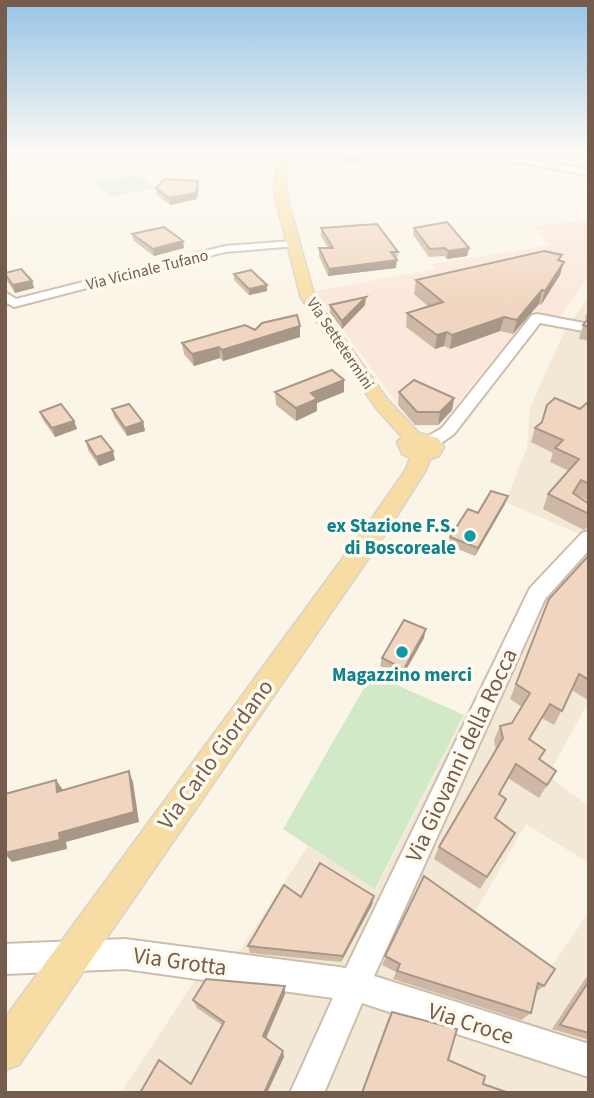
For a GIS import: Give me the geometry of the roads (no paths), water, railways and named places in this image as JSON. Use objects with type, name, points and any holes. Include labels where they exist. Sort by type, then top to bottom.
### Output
[{"type":"main road","name":"Via Settetermini","points":[[283,204],[308,299],[382,404],[421,445]]},
{"type":"main road","name":"Via Carlo Giordano","points":[[5,1051],[70,956],[376,530],[416,470],[421,445]]},
{"type":"street","name":"Via Vicinale Tufano","points":[[5,296],[14,303],[225,249],[293,244]]},
{"type":"street","points":[[421,445],[448,431],[537,318],[589,328]]},
{"type":"street","name":"Via Giovanni della Rocca","points":[[307,1093],[354,985],[537,594],[589,538]]},
{"type":"street","name":"Via Grotta","points":[[5,958],[125,954],[354,985]]},
{"type":"street","name":"Via Croce","points":[[354,985],[589,1061]]},
{"type":"place","name":"ex Stazione F.S. di Boscoreale","points":[[470,536]]},
{"type":"place","name":"Magazzino merci","points":[[402,652]]}]
